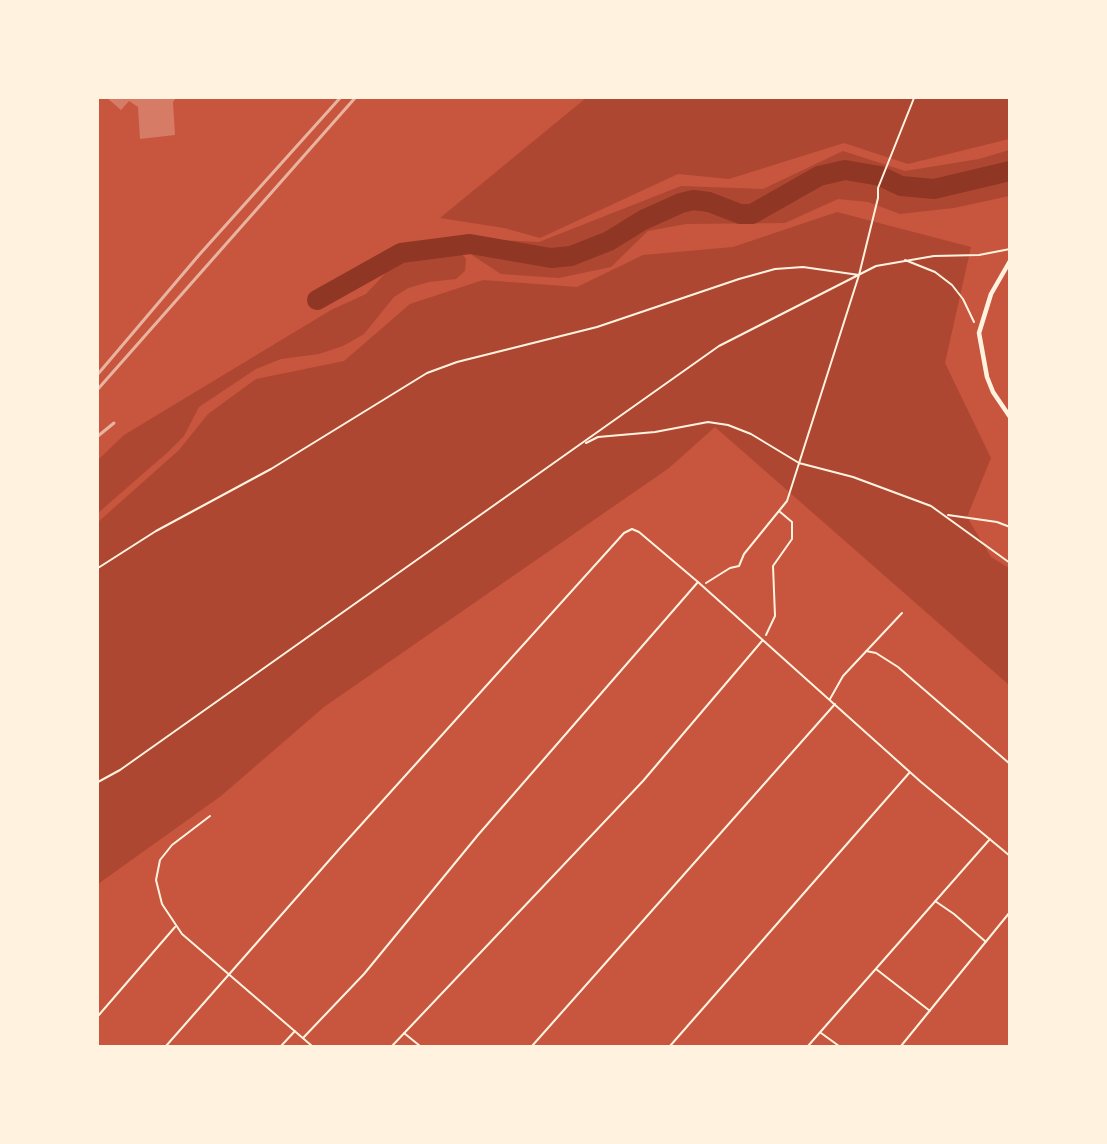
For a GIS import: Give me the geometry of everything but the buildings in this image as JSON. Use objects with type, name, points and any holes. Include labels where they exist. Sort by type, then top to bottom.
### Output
[{"type":"street","points":[[1010,261],[991,294],[979,333],[987,377],[993,392],[1010,417]]},
{"type":"lane","points":[[166,1047],[341,847],[624,533],[632,529],[639,532],[698,582],[910,772],[1010,856]]},
{"type":"lane","points":[[303,1038],[370,967],[478,835],[698,582]]},
{"type":"lane","points":[[830,699],[843,676],[902,613]]},
{"type":"lane","points":[[392,1047],[643,781],[763,640]]},
{"type":"lane","points":[[866,651],[876,653],[898,667],[1010,764]]},
{"type":"lane","points":[[532,1047],[835,704]]},
{"type":"lane","points":[[670,1047],[910,772]]},
{"type":"lane","points":[[210,816],[172,845],[156,871],[162,904],[175,927],[312,1047]]},
{"type":"lane","points":[[808,1047],[990,839]]},
{"type":"lane","points":[[935,901],[986,942]]},
{"type":"lane","points":[[902,1047],[1010,912]]},
{"type":"lane","points":[[98,1016],[175,927]]},
{"type":"lane","points":[[876,969],[930,1011]]},
{"type":"lane","points":[[281,1047],[295,1031]]},
{"type":"lane","points":[[821,1032],[839,1047]]},
{"type":"lane","points":[[404,1033],[420,1047]]},
{"type":"path","points":[[698,582],[705,584],[730,568],[739,566],[744,554],[787,501],[859,275],[878,198],[878,188],[914,98]]},
{"type":"path","points":[[98,782],[120,770],[719,346],[876,266],[934,256],[979,255],[1010,249]]},
{"type":"path","points":[[905,260],[935,272],[952,285],[963,299],[979,333]]},
{"type":"path","points":[[98,568],[156,531],[272,469],[427,373],[457,362],[597,327],[775,269],[803,267],[859,275]]},
{"type":"path","points":[[581,445],[598,437],[655,432],[708,422],[720,423],[751,434],[799,464],[853,477],[917,500],[946,514],[1010,563]]},
{"type":"path","points":[[763,640],[775,616],[773,566],[792,539],[792,522],[779,511]]},
{"type":"path","points":[[946,514],[997,522],[1010,527]]},
{"type":"shaded area","points":[[586,98],[1009,98],[1009,139],[908,164],[844,143],[729,179],[678,174],[540,238],[504,228],[440,218]]},
{"type":"shaded area","points":[[1009,150],[1009,196],[954,208],[900,214],[868,202],[838,199],[785,223],[686,224],[648,231],[611,267],[559,278],[501,274],[472,255],[475,239],[539,242],[681,186],[763,189],[843,151],[905,171],[979,159]]},
{"type":"shaded area","points":[[837,212],[971,247],[945,363],[991,458],[967,517],[991,557],[1009,568],[1009,685],[715,427],[669,468],[324,707],[221,796],[98,884],[98,522],[179,450],[208,414],[256,379],[344,361],[410,304],[483,280],[577,287],[643,255],[733,247]]},
{"type":"shaded area","points":[[458,249],[466,259],[465,271],[456,279],[429,282],[408,288],[394,297],[364,334],[343,346],[319,354],[281,359],[256,369],[199,407],[184,436],[98,513],[98,460],[124,435],[331,310],[366,294],[394,264],[445,250]]},
{"type":"waterway","points":[[317,300],[401,253],[470,244],[551,258],[571,256],[609,241],[643,220],[681,203],[693,200],[709,202],[740,214],[752,214],[819,176],[845,170],[880,176],[901,186],[934,189],[1010,171]]},
{"type":"railway","points":[[98,374],[199,255],[340,98]]},
{"type":"railway","points":[[98,389],[355,98]]},
{"type":"railway","points":[[98,436],[114,423]]}]
